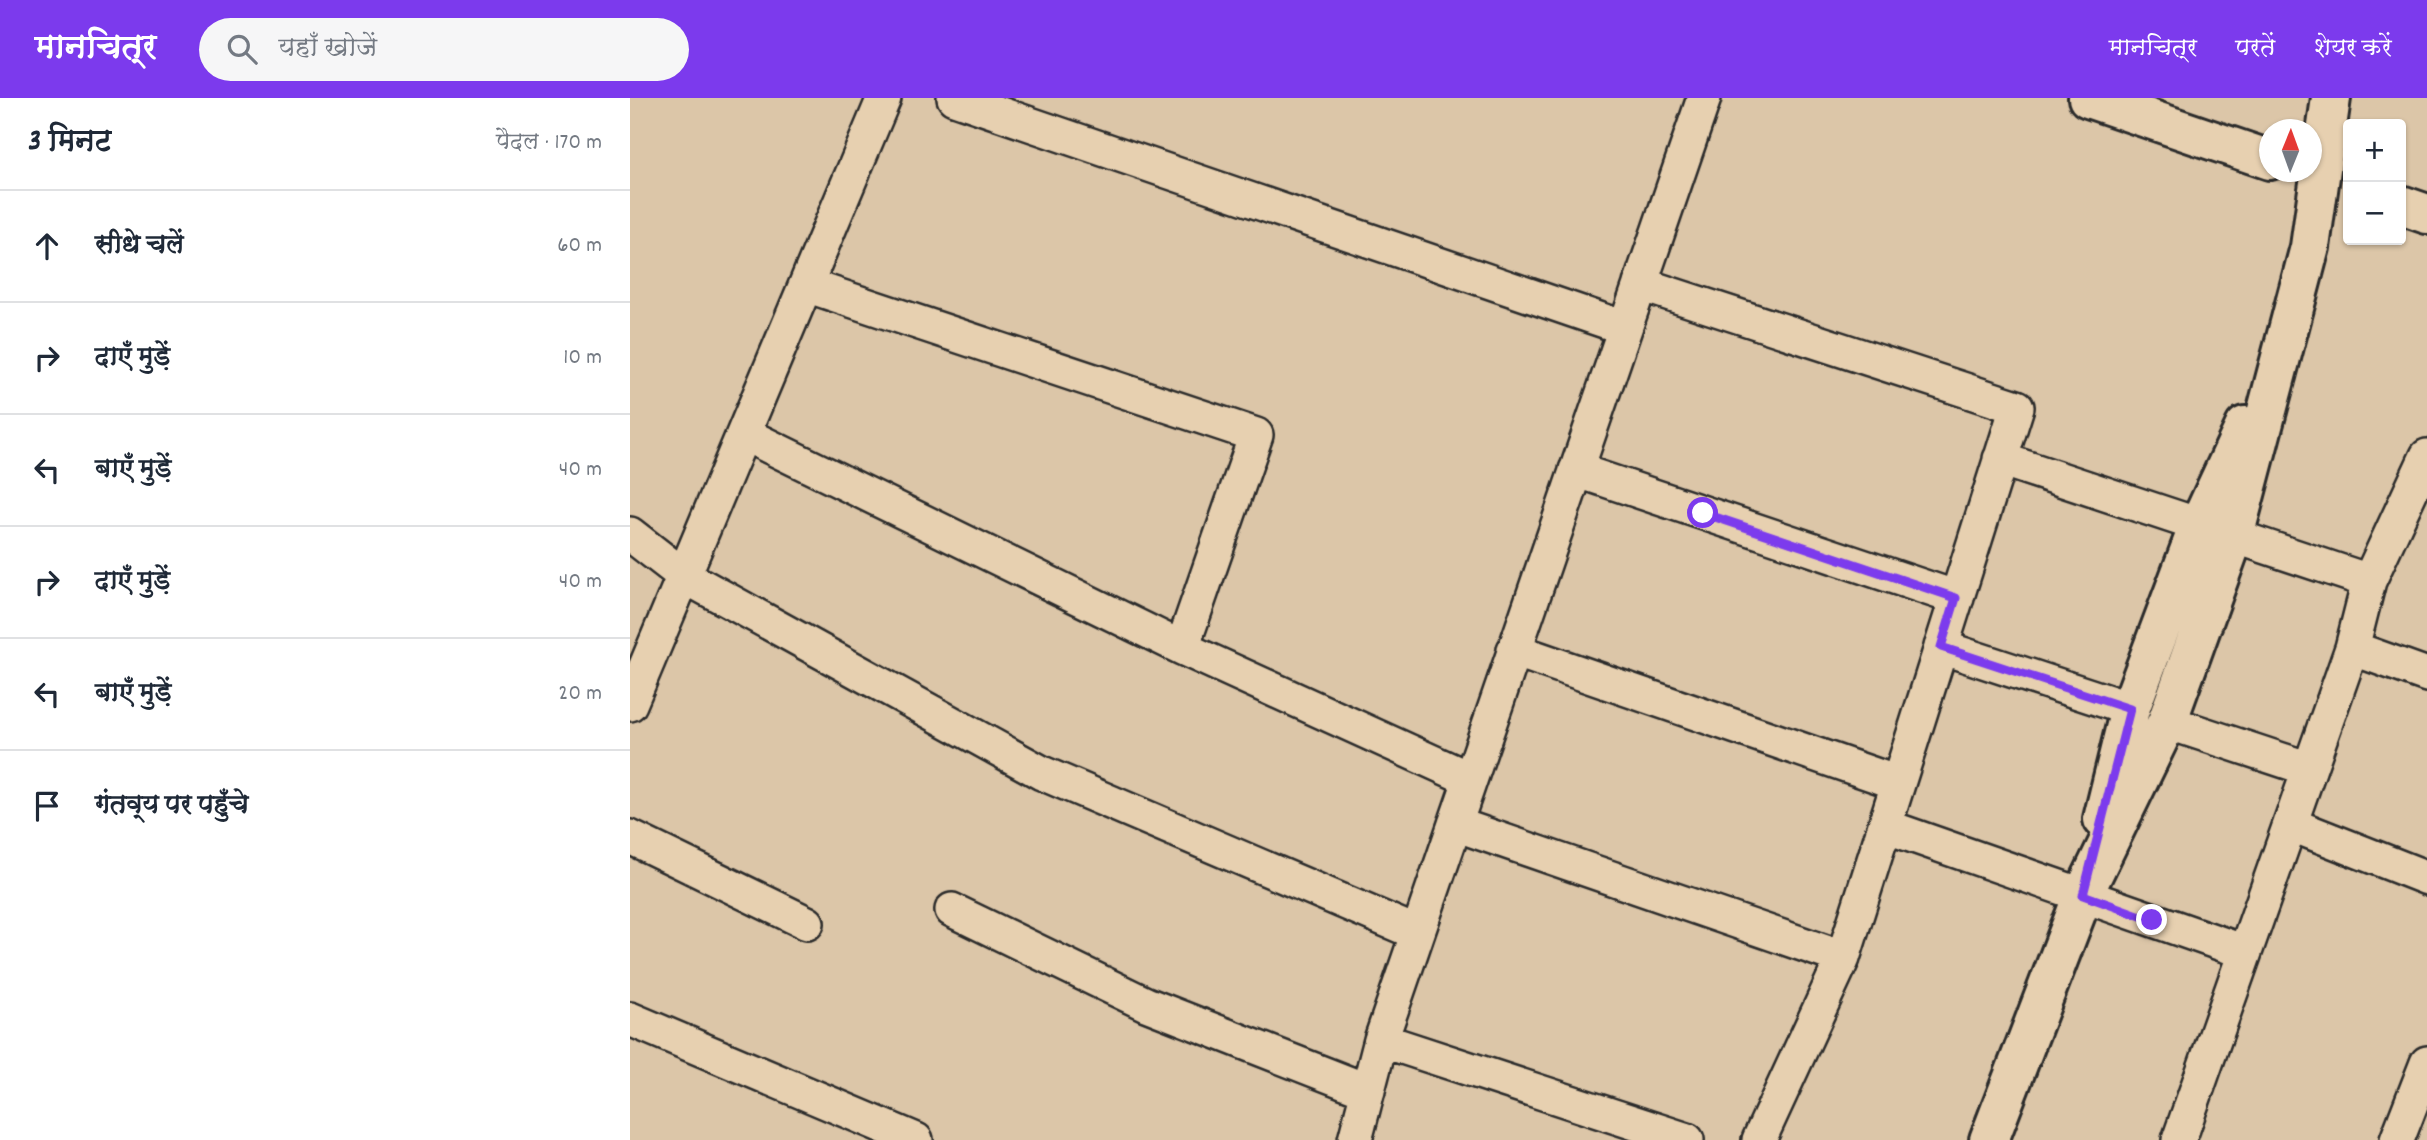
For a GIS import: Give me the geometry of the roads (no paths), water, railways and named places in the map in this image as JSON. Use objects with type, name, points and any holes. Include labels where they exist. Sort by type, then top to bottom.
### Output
[{"type":"street","points":[[630,704],[884,98]]},
{"type":"street","points":[[954,98],[1625,328]]},
{"type":"street","points":[[1355,1140],[1381,1040],[1704,98]]},
{"type":"street","points":[[2088,98],[2259,156]]},
{"type":"street","points":[[1989,1140],[2083,895],[2167,722],[2217,531],[2289,332],[2324,178],[2331,98]]},
{"type":"street","points":[[2406,207],[2427,214]]},
{"type":"street","points":[[1640,284],[2017,407],[1843,958],[1759,1140]]},
{"type":"street","points":[[806,285],[1256,435],[1182,649]]},
{"type":"street","points":[[744,434],[1182,649],[1470,779]]},
{"type":"street","points":[[2179,1140],[2352,648],[2369,581],[2427,456]]},
{"type":"street","points":[[2000,459],[2369,581]]},
{"type":"street","points":[[1576,470],[1956,598]]},
{"type":"street","points":[[2083,895],[2130,709],[2217,531]]},
{"type":"street","points":[[630,534],[684,576],[1042,773],[1417,933]]},
{"type":"street","points":[[1941,647],[2130,709]]},
{"type":"street","points":[[2352,648],[2427,676]]},
{"type":"street","points":[[1514,650],[1898,783]]},
{"type":"street","points":[[2167,722],[2308,769]]},
{"type":"street","points":[[1455,824],[1843,958]]},
{"type":"street","points":[[2290,824],[2427,878]]},
{"type":"street","points":[[1885,826],[2245,952]]},
{"type":"street","points":[[630,837],[807,923]]},
{"type":"street","points":[[951,910],[1146,1004],[1368,1091]]},
{"type":"street","points":[[630,1019],[916,1140]]},
{"type":"street","points":[[1381,1040],[1688,1140]]},
{"type":"street","points":[[2397,1140],[2427,1063]]}]
